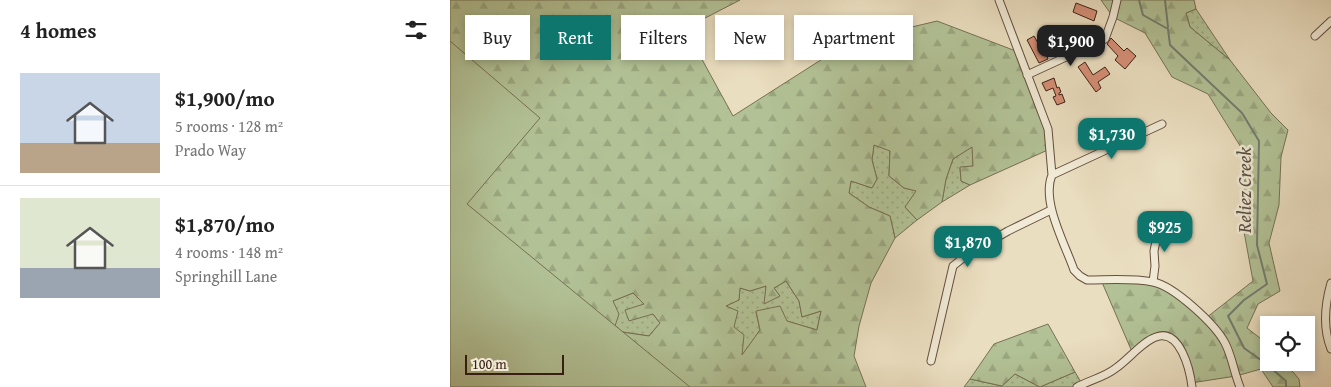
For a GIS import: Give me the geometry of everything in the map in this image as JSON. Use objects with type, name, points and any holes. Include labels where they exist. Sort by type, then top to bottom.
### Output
[{"type":"street","points":[[999,0],[1048,130],[1052,175],[1050,180],[1051,210],[1074,270],[1087,280],[1153,282],[1166,286],[1206,318],[1219,333],[1226,344],[1240,387]]},
{"type":"street","points":[[1027,75],[1105,39],[1118,0]]},
{"type":"street","points":[[1315,36],[1331,21]]},
{"type":"street","points":[[1052,175],[1162,124]]},
{"type":"street","points":[[931,361],[953,266],[968,254],[1008,231],[1051,210]]},
{"type":"street","points":[[1153,282],[1156,240],[1174,225],[1187,227]]},
{"type":"street","points":[[1331,283],[1327,298],[1326,337],[1331,350]]},
{"type":"street","points":[[1078,387],[1115,370],[1154,337],[1163,335],[1178,345],[1190,370],[1192,387]]},
{"type":"green space","points":[[450,0],[740,0],[705,18],[705,15],[621,15],[621,60],[702,60],[733,116],[821,60],[913,60],[913,27],[937,21],[1021,53],[1043,116],[1050,149],[970,185],[961,181],[960,167],[973,166],[972,147],[953,159],[946,179],[942,202],[917,220],[905,207],[916,191],[904,188],[889,176],[890,151],[874,145],[872,160],[877,179],[872,188],[851,181],[849,193],[869,207],[890,216],[895,238],[871,283],[859,326],[854,356],[866,387],[487,387],[450,318]],"holes":[[[786,281],[799,301],[802,317],[821,311],[817,330],[787,321],[780,306],[756,311],[760,330],[742,355],[744,335],[734,327],[738,311],[726,306],[739,300],[740,288],[750,291],[766,286],[764,304],[780,296],[774,288]],[[633,293],[644,304],[625,310],[629,321],[653,314],[660,323],[649,336],[622,332],[615,326],[619,314],[613,301]]]},
{"type":"green space","points":[[1101,0],[1194,0],[1196,9],[1186,13],[1190,27],[1230,60],[1271,113],[1288,130],[1281,157],[1279,205],[1269,243],[1280,291],[1258,304],[1247,328],[1260,338],[1260,369],[1236,376],[1191,383],[1178,345],[1163,335],[1133,354],[1101,280],[1153,282],[1206,318],[1253,281],[1243,226],[1245,177],[1242,149],[1208,94],[1172,77],[1145,33],[1113,17]]},
{"type":"green space","points":[[1196,9],[1230,60],[1190,27],[1186,13]]},
{"type":"green space","points":[[450,41],[465,54],[465,60],[472,60],[540,118],[467,204],[690,387],[450,387]]},
{"type":"green space","points":[[874,145],[890,150],[889,176],[904,188],[917,191],[905,207],[917,220],[895,238],[890,216],[869,207],[849,193],[851,181],[872,188],[877,179],[872,160]]},
{"type":"green space","points":[[973,146],[973,166],[960,168],[961,181],[970,185],[942,202],[946,179],[953,159]]},
{"type":"green space","points":[[786,281],[799,301],[802,317],[821,311],[817,330],[756,312],[760,330],[742,356],[734,327],[725,306],[739,300],[740,288],[750,291],[766,286],[765,303],[779,295],[774,288]]},
{"type":"green space","points":[[633,293],[645,304],[660,323],[649,336],[622,332],[615,326],[613,301]]},
{"type":"green space","points":[[1048,324],[1075,372],[1040,387],[1015,374],[1002,386],[970,379],[994,344]]},
{"type":"green space","points":[[1262,371],[1292,371],[1299,379],[1300,387],[1273,387]]},
{"type":"green space","points":[[1075,372],[1082,384],[1077,387],[1040,387]]},
{"type":"green space","points":[[1015,374],[1040,387],[964,387],[970,379],[1002,386]]},
{"type":"building","points":[[1076,3],[1097,11],[1094,21],[1073,12]]},
{"type":"building","points":[[1034,36],[1038,43],[1046,40],[1052,50],[1046,54],[1048,59],[1039,63],[1027,40]]},
{"type":"building","points":[[1111,38],[1124,51],[1127,48],[1136,56],[1125,69],[1115,60],[1118,56],[1107,44]]},
{"type":"building","points":[[1085,62],[1093,75],[1105,67],[1110,74],[1098,82],[1101,88],[1096,92],[1078,67]]},
{"type":"building","points":[[1054,78],[1057,88],[1059,87],[1061,92],[1059,95],[1062,94],[1065,102],[1057,105],[1053,97],[1056,96],[1053,88],[1046,91],[1042,83]]},
{"type":"waterway","name":"Reliez Creek","points":[[1139,0],[1143,15],[1168,29],[1170,45],[1242,113],[1259,141],[1257,245],[1267,284],[1244,300],[1228,316],[1244,348],[1286,381],[1286,387]]},
{"type":"waterway","points":[[1165,0],[1168,27]]}]
